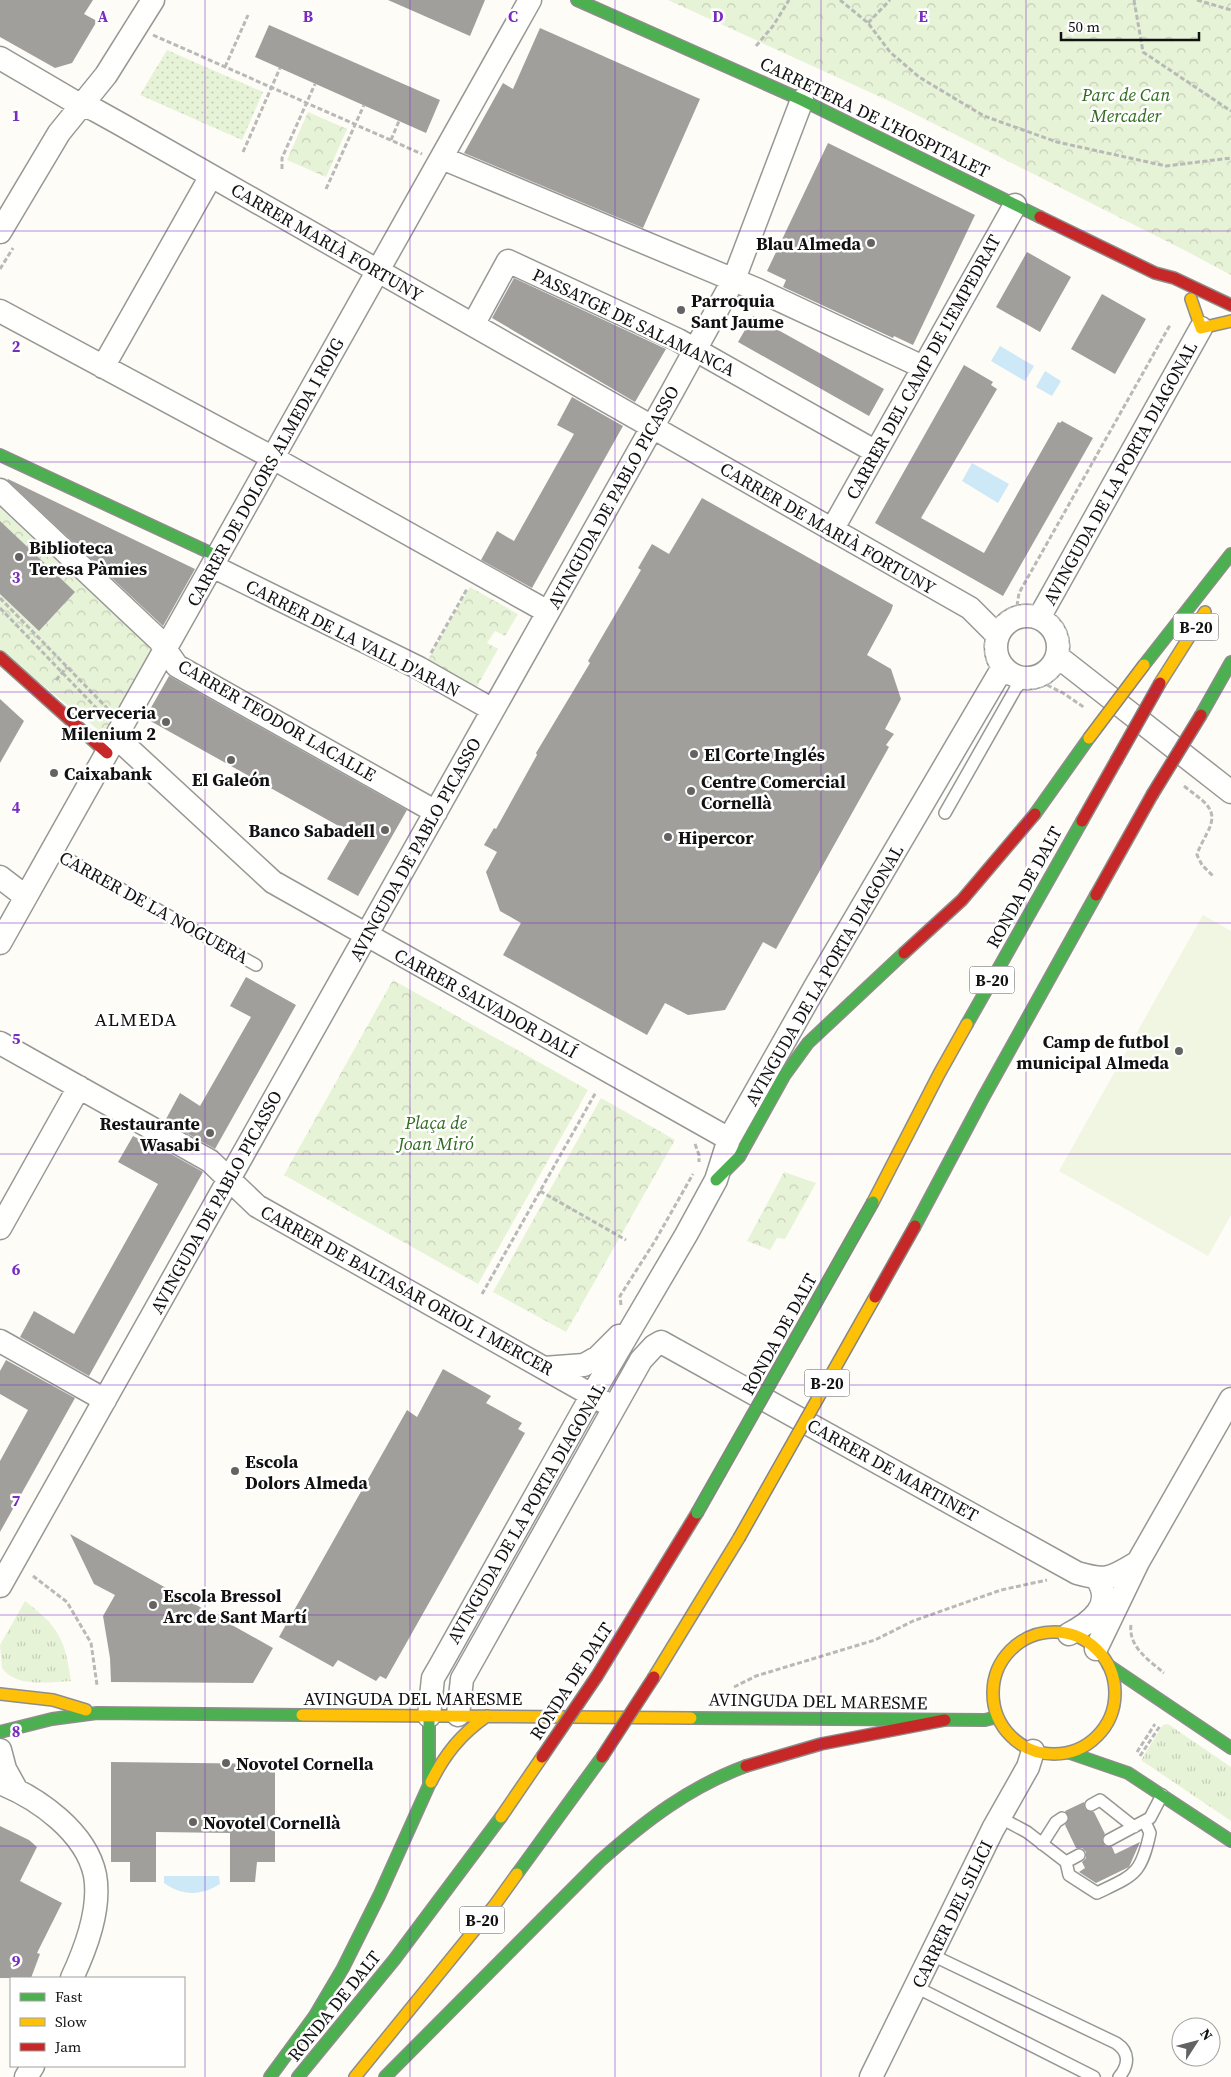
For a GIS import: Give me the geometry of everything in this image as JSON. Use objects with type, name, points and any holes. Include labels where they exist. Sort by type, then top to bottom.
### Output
[{"type":"main road","name":"CARRETERA DE L'HOSPITALET","points":[[577,0],[802,100],[1156,273],[1174,278],[1231,305]]},
{"type":"main road","name":"CARRETERA DE L'HOSPITALET","points":[[1156,273],[1170,287],[1191,299],[1208,316],[1231,321]]},
{"type":"main road","points":[[1191,299],[1208,316]]},
{"type":"main road","name":"CARRETERA DE L'HOSPITALET","points":[[1208,316],[1231,321]]},
{"type":"main road","points":[[0,455],[215,561]]},
{"type":"main road","points":[[716,1180],[739,1156],[784,1076],[808,1043],[962,900],[1040,808],[1089,738],[1231,554]]},
{"type":"main road","name":"RONDA DE DALT","points":[[298,2077],[408,1942],[466,1867],[597,1676],[697,1513],[873,1202],[939,1074],[1160,683],[1211,603]]},
{"type":"main road","points":[[0,657],[112,745]]},
{"type":"main road","name":"B-20","points":[[355,2077],[494,1906],[602,1757],[654,1677],[739,1538],[915,1226],[983,1098],[1152,795],[1202,714],[1231,662]]},
{"type":"main road","points":[[1102,1657],[1113,1680],[1115,1695],[1110,1718],[1102,1732],[1091,1742],[1070,1753],[1051,1755],[1033,1751],[1008,1734],[997,1717],[993,1698],[997,1670],[1008,1653],[1022,1641],[1050,1632],[1069,1634],[1083,1640],[1102,1657],[1231,1748]]},
{"type":"main road","points":[[0,1694],[53,1700],[97,1713]]},
{"type":"main road","points":[[0,1732],[52,1719],[97,1713]]},
{"type":"main road","name":"AVINGUDA DEL MARESME","points":[[97,1713],[945,1720],[985,1720],[997,1717]]},
{"type":"main road","points":[[429,1716],[429,1785]]},
{"type":"main road","points":[[270,2077],[314,2017],[343,1968],[379,1896],[444,1756],[459,1736],[487,1716]]},
{"type":"main road","points":[[385,2077],[600,1861],[637,1828],[675,1800],[724,1774],[774,1755],[945,1720]]},
{"type":"main road","points":[[1070,1753],[1128,1772],[1231,1841]]},
{"type":"street","points":[[0,232],[59,133],[106,75],[153,0]]},
{"type":"street","name":"CARRER DE DOLORS ALMEDA I ROIG","points":[[0,943],[378,271],[434,157],[530,0]]},
{"type":"street","name":"CARRER MARIÀ FORTUNY","points":[[0,58],[82,105],[101,113],[652,428]]},
{"type":"street","name":"AVINGUDA DE PABLO PICASSO","points":[[0,1586],[696,350],[734,279],[802,100]]},
{"type":"street","points":[[434,157],[734,279],[923,367]]},
{"type":"street","points":[[103,367],[211,176]]},
{"type":"street","name":"CARRER DEL CAMP DE L'EMPEDRAT","points":[[832,530],[1015,205]]},
{"type":"street","name":"PASSATGE DE SALAMANCA","points":[[472,325],[508,261],[696,350],[876,452]]},
{"type":"street","points":[[0,312],[273,458],[548,612]]},
{"type":"street","name":"AVINGUDA DE LA PORTA DIAGONAL","points":[[1049,618],[1208,316]]},
{"type":"street","name":"CARRER DE MARIÀ FORTUNY","points":[[652,428],[970,608],[996,628]]},
{"type":"street","name":"CARRER TEODOR LACALLE","points":[[0,490],[152,633],[177,666],[436,812]]},
{"type":"street","name":"CARRER DE LA VALL D'ARAN","points":[[215,561],[420,669],[493,710]]},
{"type":"street","points":[[1063,653],[1041,674],[1025,678],[1015,676],[1003,667],[995,650],[996,628],[1002,630],[1013,619],[1021,616],[1049,618],[1047,623],[1054,631],[1063,653],[1231,792]]},
{"type":"street","name":"AVINGUDA DE LA PORTA DIAGONAL","points":[[544,1368],[556,1366],[576,1367],[590,1362],[655,1288],[716,1180],[729,1139],[815,987],[1003,667]]},
{"type":"street","name":"CARRER SALVADOR DALÍ","points":[[112,745],[273,882],[729,1139]]},
{"type":"street","points":[[0,877],[26,897]]},
{"type":"street","name":"CARRER DE BALTASAR ORIOL I MERCER","points":[[0,1043],[210,1161],[256,1206],[614,1408]]},
{"type":"street","points":[[0,1228],[79,1087]]},
{"type":"street","name":"AVINGUDA DE LA PORTA DIAGONAL","points":[[655,1288],[648,1317],[651,1333],[661,1342],[690,1358]]},
{"type":"street","name":"AVINGUDA DE LA PORTA DIAGONAL","points":[[429,1716],[433,1678],[592,1395],[632,1312]]},
{"type":"street","points":[[0,1341],[105,1400]]},
{"type":"street","name":"AVINGUDA DE LA PORTA DIAGONAL","points":[[458,1716],[462,1679],[641,1360],[654,1346],[661,1342]]},
{"type":"street","name":"CARRER DE MARTINET","points":[[690,1358],[1077,1573],[1097,1579]]},
{"type":"street","points":[[1102,1657],[1138,1562],[1231,1399]]},
{"type":"street","points":[[1069,1634],[1086,1624],[1096,1614],[1103,1600],[1104,1593],[1097,1579],[1113,1576],[1138,1562]]},
{"type":"street","points":[[0,1750],[8,1786],[49,1810],[71,1830],[87,1854],[95,1874],[95,1911],[72,1977]]},
{"type":"street","name":"CARRER DEL SILICI","points":[[872,2077],[999,1817],[1028,1767],[1033,1751]]},
{"type":"lane","points":[[945,813],[1016,688],[1025,678]]},
{"type":"lane","name":"CARRER DE LA NOGUERA","points":[[52,850],[256,965]]},
{"type":"lane","points":[[1109,1840],[1150,1818],[1162,1795]]},
{"type":"lane","points":[[999,1817],[1027,1832],[1066,1862],[1069,1875],[1097,1893],[1131,1876],[1144,1859],[1150,1833],[1140,1824],[1100,1800],[1091,1805]]},
{"type":"lane","points":[[1042,1844],[1056,1822],[1062,1818]]},
{"type":"lane","points":[[1066,1862],[1079,1855]]},
{"type":"lane","points":[[932,1955],[1116,2043],[1124,2051],[1127,2060],[1119,2077]]},
{"type":"lane","points":[[916,1987],[1094,2077]]},
{"type":"path","points":[[756,46],[773,26],[789,0]]},
{"type":"path","points":[[840,0],[868,23],[890,52],[919,77],[984,116],[1057,142],[1166,166],[1231,158]]},
{"type":"path","points":[[868,23],[890,0]]},
{"type":"path","points":[[1134,0],[1142,52],[1231,111]]},
{"type":"path","points":[[1197,0],[1231,10]]},
{"type":"path","points":[[225,67],[248,15]]},
{"type":"path","points":[[150,34],[434,157]]},
{"type":"path","points":[[243,152],[280,68]]},
{"type":"path","points":[[282,169],[282,158],[315,84]]},
{"type":"path","points":[[326,189],[364,106]]},
{"type":"path","points":[[391,140],[399,121]]},
{"type":"path","name":"AVINGUDA DE LA PORTA DIAGONAL","points":[[996,628],[1006,610],[1017,606],[1019,593],[1170,324]]},
{"type":"path","points":[[420,669],[470,584]]},
{"type":"path","points":[[0,598],[111,712]]},
{"type":"path","points":[[1049,618],[1068,635],[1063,653]]},
{"type":"path","points":[[482,1294],[596,1092]]},
{"type":"path","points":[[632,1312],[620,1301],[620,1296],[655,1242],[698,1164],[700,1159],[697,1146],[690,1138]]},
{"type":"path","points":[[540,1191],[626,1240]]},
{"type":"path","points":[[33,1576],[67,1602],[91,1643],[97,1685]]},
{"type":"path","points":[[734,1687],[756,1676],[875,1640],[913,1621],[1001,1590],[1053,1578]]},
{"type":"path","points":[[1132,1620],[1131,1636],[1136,1647],[1170,1679]]},
{"type":"path","points":[[1137,1752],[1158,1719]]},
{"type":"path","points":[[1137,1760],[1163,1722]]},
{"type":"green space","name":"Parc de Can Mercader","points":[[668,0],[1231,0],[1231,275],[887,100]]},
{"type":"green space","points":[[167,50],[263,92],[242,140],[140,95]]},
{"type":"green space","points":[[308,112],[347,129],[326,177],[287,160]]},
{"type":"green space","points":[[0,508],[143,641],[155,646],[106,736],[0,651]]},
{"type":"green space","points":[[470,587],[518,614],[505,636],[495,631],[487,643],[498,649],[474,692],[425,665]]},
{"type":"green space","name":"Camp de futbol municipal Almeda","points":[[1203,915],[1231,931],[1231,1215],[1208,1256],[1059,1171]]},
{"type":"green space","name":"Plaça de Joan Miró","points":[[393,980],[588,1090],[478,1284],[284,1175]]},
{"type":"green space","points":[[601,1098],[675,1140],[566,1332],[493,1292]]},
{"type":"green space","points":[[784,1172],[816,1183],[785,1239],[777,1238],[770,1250],[747,1241]]},
{"type":"green space","points":[[25,1601],[46,1619],[59,1635],[66,1654],[71,1681],[43,1683],[24,1681],[16,1679],[2,1668],[0,1645]]},
{"type":"green space","points":[[1168,1724],[1231,1767],[1231,1821],[1141,1760],[1163,1725]]},
{"type":"water","points":[[1000,346],[1034,366],[1025,381],[991,361]]},
{"type":"water","points":[[1045,371],[1061,381],[1052,396],[1036,387]]},
{"type":"water","points":[[972,463],[1009,484],[998,503],[962,481]]},
{"type":"water","points":[[164,1876],[219,1876],[220,1884],[206,1891],[185,1892],[164,1883]]},
{"type":"building","points":[[0,0],[93,0],[84,14],[97,21],[72,63],[55,68],[0,37]]},
{"type":"building","points":[[388,0],[485,0],[470,36]]},
{"type":"building","points":[[269,25],[440,100],[426,133],[255,57]]},
{"type":"building","points":[[540,28],[700,99],[643,228],[464,153],[503,83],[513,89]]},
{"type":"building","name":"Blau Almeda","points":[[828,143],[975,215],[913,345],[894,336],[893,338],[783,287],[786,280],[767,271]]},
{"type":"building","points":[[1027,252],[1071,277],[1040,332],[996,307]]},
{"type":"building","points":[[514,278],[666,349],[635,402],[492,318]]},
{"type":"building","points":[[1102,294],[1146,319],[1115,374],[1071,349]]},
{"type":"building","points":[[753,316],[884,389],[869,416],[738,342]]},
{"type":"building","points":[[964,365],[993,382],[991,385],[997,389],[921,518],[984,553],[1058,422],[1062,421],[1093,438],[1003,596],[875,523]]},
{"type":"building","points":[[572,397],[623,426],[532,588],[481,560],[497,531],[514,541],[574,434],[557,425]]},
{"type":"building","points":[[7,480],[195,569],[163,626]]},
{"type":"building","name":"Centre Comercial Cornellà","points":[[702,498],[893,605],[867,655],[891,669],[901,699],[885,729],[894,734],[886,745],[889,747],[776,949],[763,942],[725,1010],[688,1015],[665,1003],[647,1035],[503,955],[521,923],[500,911],[486,872],[497,852],[484,845],[494,828],[496,829],[537,755],[536,753],[590,663],[588,661],[641,570],[638,568],[652,544],[669,554]]},
{"type":"building","name":"Biblioteca Teresa Pàmies","points":[[0,521],[75,592],[39,631],[0,594]]},
{"type":"building","points":[[169,676],[407,810],[358,896],[327,879],[353,834],[145,718]]},
{"type":"building","points":[[0,699],[24,721],[0,763]]},
{"type":"building","points":[[246,977],[296,1005],[215,1149],[165,1121],[180,1093],[200,1106],[251,1017],[230,1006]]},
{"type":"building","points":[[133,1136],[152,1146],[153,1144],[203,1172],[89,1376],[20,1337],[34,1311],[74,1334],[158,1184],[118,1162]]},
{"type":"building","points":[[6,1360],[75,1398],[0,1532],[0,1461],[28,1410],[0,1394],[0,1371]]},
{"type":"building","points":[[443,1369],[491,1396],[486,1403],[522,1423],[518,1429],[525,1433],[386,1679],[380,1676],[376,1681],[338,1660],[333,1667],[279,1637],[407,1410],[417,1417]]},
{"type":"building","name":"Escola Bressol Arc de Sant Martí","points":[[70,1534],[273,1648],[253,1683],[111,1682],[110,1658],[103,1616],[115,1595],[94,1584]]},
{"type":"building","name":"Novotel Cornellà","points":[[111,1762],[275,1764],[275,1862],[257,1862],[255,1882],[230,1882],[230,1833],[156,1832],[156,1882],[130,1882],[130,1862],[111,1862]]},
{"type":"building","points":[[1084,1802],[1085,1809],[1094,1812],[1105,1834],[1102,1839],[1105,1846],[1112,1847],[1115,1854],[1140,1842],[1129,1867],[1096,1883],[1079,1872],[1085,1868],[1082,1862],[1086,1858],[1086,1852],[1082,1848],[1076,1848],[1065,1825],[1069,1818],[1065,1811]]},
{"type":"building","points":[[0,1826],[29,1840],[37,1847],[20,1881],[62,1903],[37,1953],[40,1954],[31,1977],[0,1978]]},
{"type":"traffic: fast","points":[[577,0],[802,100],[1040,217]]},
{"type":"traffic: fast","points":[[0,455],[217,556]]},
{"type":"traffic: fast","points":[[1144,665],[1231,554]]},
{"type":"traffic: fast","points":[[1201,715],[1231,662]]},
{"type":"traffic: fast","points":[[1035,814],[1089,738]]},
{"type":"traffic: fast","points":[[967,1024],[1082,821]]},
{"type":"traffic: fast","points":[[915,1226],[983,1098],[1096,895]]},
{"type":"traffic: fast","points":[[716,1180],[739,1157],[784,1076],[808,1043],[904,953]]},
{"type":"traffic: fast","points":[[697,1513],[873,1202]]},
{"type":"traffic: fast","points":[[1108,1665],[1231,1748]]},
{"type":"traffic: fast","points":[[0,1732],[52,1719],[97,1713],[302,1715]]},
{"type":"traffic: fast","points":[[270,2077],[314,2017],[343,1968],[379,1896],[429,1785],[429,1716]]},
{"type":"traffic: fast","points":[[691,1718],[985,1720],[997,1717]]},
{"type":"traffic: fast","points":[[1070,1753],[1128,1773],[1231,1841]]},
{"type":"traffic: fast","points":[[517,1874],[602,1757]]},
{"type":"traffic: fast","points":[[385,2077],[617,1846],[669,1806],[705,1784],[746,1766]]},
{"type":"traffic: fast","points":[[298,2077],[394,1960],[501,1817]]},
{"type":"traffic: slow","points":[[1191,299],[1201,328],[1231,321]]},
{"type":"traffic: slow","points":[[1160,683],[1205,612]]},
{"type":"traffic: slow","points":[[1089,738],[1144,665]]},
{"type":"traffic: slow","points":[[873,1202],[967,1024]]},
{"type":"traffic: slow","points":[[739,1538],[875,1297]]},
{"type":"traffic: slow","points":[[654,1677],[739,1538]]},
{"type":"traffic: slow","points":[[1054,1632],[1066,1633],[1077,1637],[1088,1642],[1097,1650],[1105,1659],[1110,1670],[1114,1681],[1115,1693],[1114,1705],[1110,1716],[1105,1727],[1097,1736],[1088,1744],[1077,1749],[1066,1753],[1054,1754],[1042,1753],[1031,1749],[1020,1744],[1011,1736],[1003,1727],[998,1716],[994,1705],[993,1693],[994,1681],[998,1670],[1003,1659],[1011,1650],[1020,1642],[1031,1637],[1042,1633],[1054,1632]]},
{"type":"traffic: slow","points":[[0,1694],[53,1700],[86,1710]]},
{"type":"traffic: slow","points":[[302,1715],[691,1718]]},
{"type":"traffic: slow","points":[[431,1782],[454,1745],[487,1716]]},
{"type":"traffic: slow","points":[[501,1817],[542,1757]]},
{"type":"traffic: slow","points":[[355,2077],[494,1906],[517,1874]]},
{"type":"traffic: jam","points":[[1040,217],[1155,273],[1174,278],[1231,305]]},
{"type":"traffic: jam","points":[[0,657],[107,753]]},
{"type":"traffic: jam","points":[[1116,761],[1160,683]]},
{"type":"traffic: jam","points":[[1152,795],[1201,715]]},
{"type":"traffic: jam","points":[[1082,821],[1116,761]]},
{"type":"traffic: jam","points":[[1096,895],[1152,795]]},
{"type":"traffic: jam","points":[[904,953],[962,900],[1035,814]]},
{"type":"traffic: jam","points":[[875,1297],[915,1226]]},
{"type":"traffic: jam","points":[[597,1676],[697,1513]]},
{"type":"traffic: jam","points":[[542,1757],[597,1676]]},
{"type":"traffic: jam","points":[[602,1757],[654,1677]]},
{"type":"traffic: jam","points":[[746,1766],[821,1744],[945,1720]]},
{"type":"place","name":"Blau Almeda","points":[[871,243]]},
{"type":"place","name":"Parroquia Sant Jaume","points":[[681,310]]},
{"type":"place","name":"Biblioteca Teresa Pàmies","points":[[19,557]]},
{"type":"place","name":"Cerveceria Milenium 2","points":[[166,722]]},
{"type":"place","name":"El Corte Inglés","points":[[694,754]]},
{"type":"place","name":"El Galeón","points":[[231,760]]},
{"type":"place","name":"Caixabank","points":[[54,773]]},
{"type":"place","name":"Centre Comercial Cornellà","points":[[691,791]]},
{"type":"place","name":"Banco Sabadell","points":[[385,830]]},
{"type":"place","name":"Hipercor","points":[[668,837]]},
{"type":"place","name":"Camp de futbol municipal Almeda","points":[[1179,1051]]},
{"type":"place","name":"Restaurante Wasabi","points":[[210,1133]]},
{"type":"place","name":"Escola Dolors Almeda","points":[[235,1471]]},
{"type":"place","name":"Escola Bressol Arc de Sant Martí","points":[[153,1605]]},
{"type":"place","name":"Novotel Cornella","points":[[226,1763]]},
{"type":"place","name":"Novotel Cornellà","points":[[193,1822]]},
{"type":"district","name":"ALMEDA","points":[[136,1019]]}]
